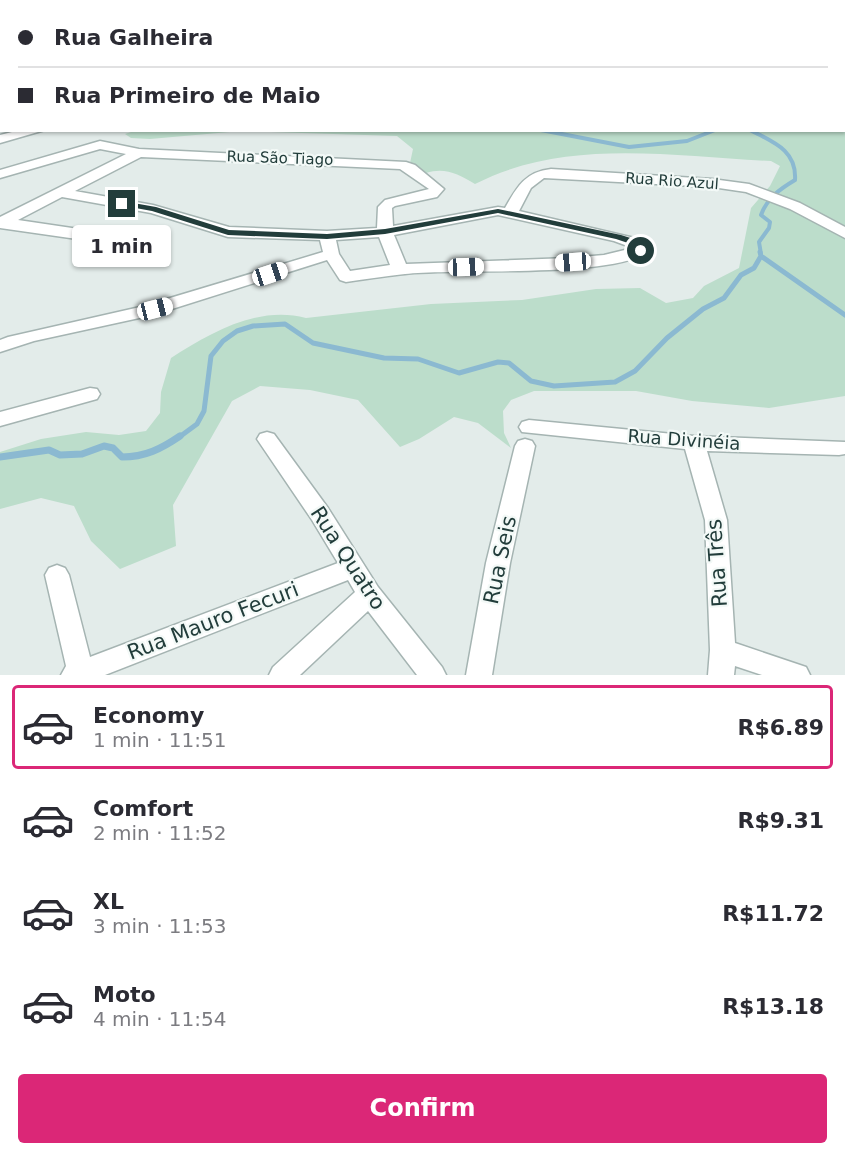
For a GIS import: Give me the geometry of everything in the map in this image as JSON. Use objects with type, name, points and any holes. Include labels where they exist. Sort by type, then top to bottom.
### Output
[{"type":"street","points":[[0,139],[30,132]]},
{"type":"street","name":"Rua São Tiago","points":[[0,174],[91,147],[108,146],[139,153],[392,163],[410,168],[437,189],[432,194],[386,205],[385,232]]},
{"type":"street","points":[[2,222],[139,153]]},
{"type":"street","name":"Rua Rio Azul","points":[[510,213],[530,178],[541,173],[712,183],[749,188],[773,196],[845,233]]},
{"type":"street","points":[[61,194],[153,209],[228,232],[327,236],[385,232],[490,211],[510,213],[618,237],[637,243],[642,249],[638,253],[615,259],[400,270],[346,277],[331,254],[327,236]]},
{"type":"street","points":[[2,222],[126,241]]},
{"type":"street","points":[[385,232],[400,270]]},
{"type":"street","points":[[0,346],[42,333],[116,319],[174,304],[331,254]]},
{"type":"street","points":[[0,419],[90,394]]},
{"type":"street","name":"Rua Divinéia","points":[[527,437],[839,448]]},
{"type":"street","name":"Rua Seis","points":[[479,675],[496,573],[527,437]]},
{"type":"street","name":"Rua Quatro","points":[[267,439],[320,514],[369,594],[433,675]]},
{"type":"street","name":"Rua Três","points":[[694,443],[716,520],[722,663],[797,675]]},
{"type":"street","name":"Rua Mauro Fecuri","points":[[78,673],[352,568]]},
{"type":"street","points":[[57,575],[78,673]]},
{"type":"street","points":[[282,675],[369,594]]},
{"type":"green space","points":[[131,132],[230,132],[150,139],[131,138],[125,134]]},
{"type":"green space","points":[[272,132],[845,132],[845,396],[769,408],[692,401],[636,391],[534,391],[511,400],[503,411],[504,433],[511,448],[478,423],[454,417],[419,439],[400,447],[358,400],[310,390],[260,386],[232,401],[173,505],[176,546],[120,569],[91,541],[74,506],[41,498],[0,509],[0,452],[41,439],[86,432],[119,435],[146,431],[160,413],[161,392],[171,358],[218,331],[252,318],[288,315],[306,318],[431,304],[522,300],[596,289],[640,288],[666,303],[693,298],[704,286],[739,268],[751,208],[770,186],[780,166],[771,161],[659,154],[583,155],[546,160],[510,169],[475,184],[451,173],[433,171],[426,173],[410,163],[413,149],[397,136]]},
{"type":"waterway","points":[[551,132],[629,147],[687,141],[710,132]]},
{"type":"waterway","points":[[754,132],[782,148],[788,154],[795,170],[795,180],[775,194],[761,215],[770,222],[769,228],[759,242],[761,254]]},
{"type":"waterway","points":[[760,252],[761,256]]},
{"type":"waterway","points":[[178,438],[197,424],[204,411],[211,356],[223,341],[237,331],[253,326],[285,324],[313,343],[384,358],[418,359],[459,373],[498,362],[509,363],[531,381],[554,386],[615,382],[635,371],[667,338],[703,309],[724,298],[741,275],[754,268],[761,256]]},
{"type":"waterway","points":[[761,256],[845,315]]},
{"type":"waterway","points":[[0,457],[49,450],[60,455],[82,454],[104,446],[113,448],[122,457],[130,457],[152,451],[180,436]]},
{"type":"route","points":[[122,204],[153,209],[228,232],[270,235],[327,236],[385,232],[498,211],[618,237],[637,243],[641,246],[641,251]]}]
